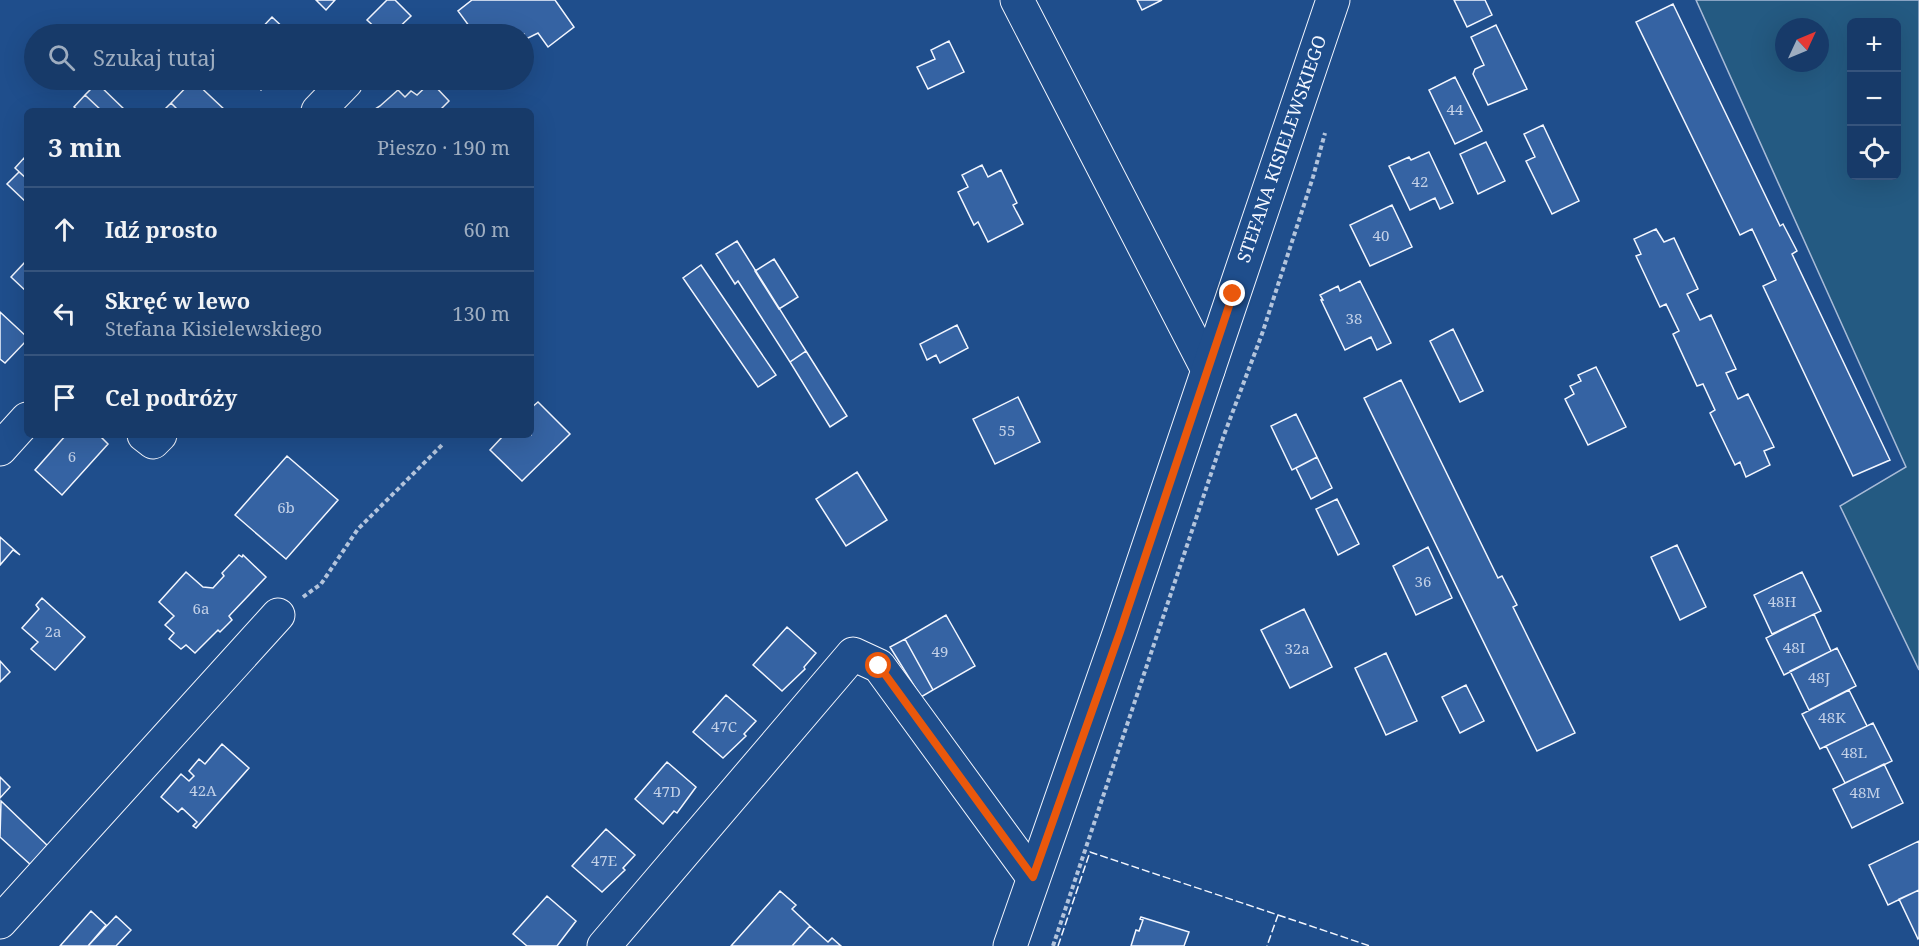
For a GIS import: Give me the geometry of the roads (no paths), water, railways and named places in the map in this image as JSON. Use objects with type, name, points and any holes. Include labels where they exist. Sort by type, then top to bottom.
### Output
[{"type":"main road","points":[[1017,0],[1208,370]]},
{"type":"main road","name":"STEFANA KISIELEWSKIEGO","points":[[1011,946],[1033,877],[1120,632],[1333,0]]},
{"type":"main road","points":[[321,108],[338,90]]},
{"type":"main road","points":[[0,449],[24,422]]},
{"type":"main road","points":[[0,922],[278,615]]},
{"type":"main road","points":[[604,946],[853,654],[879,666],[1033,877]]}]
